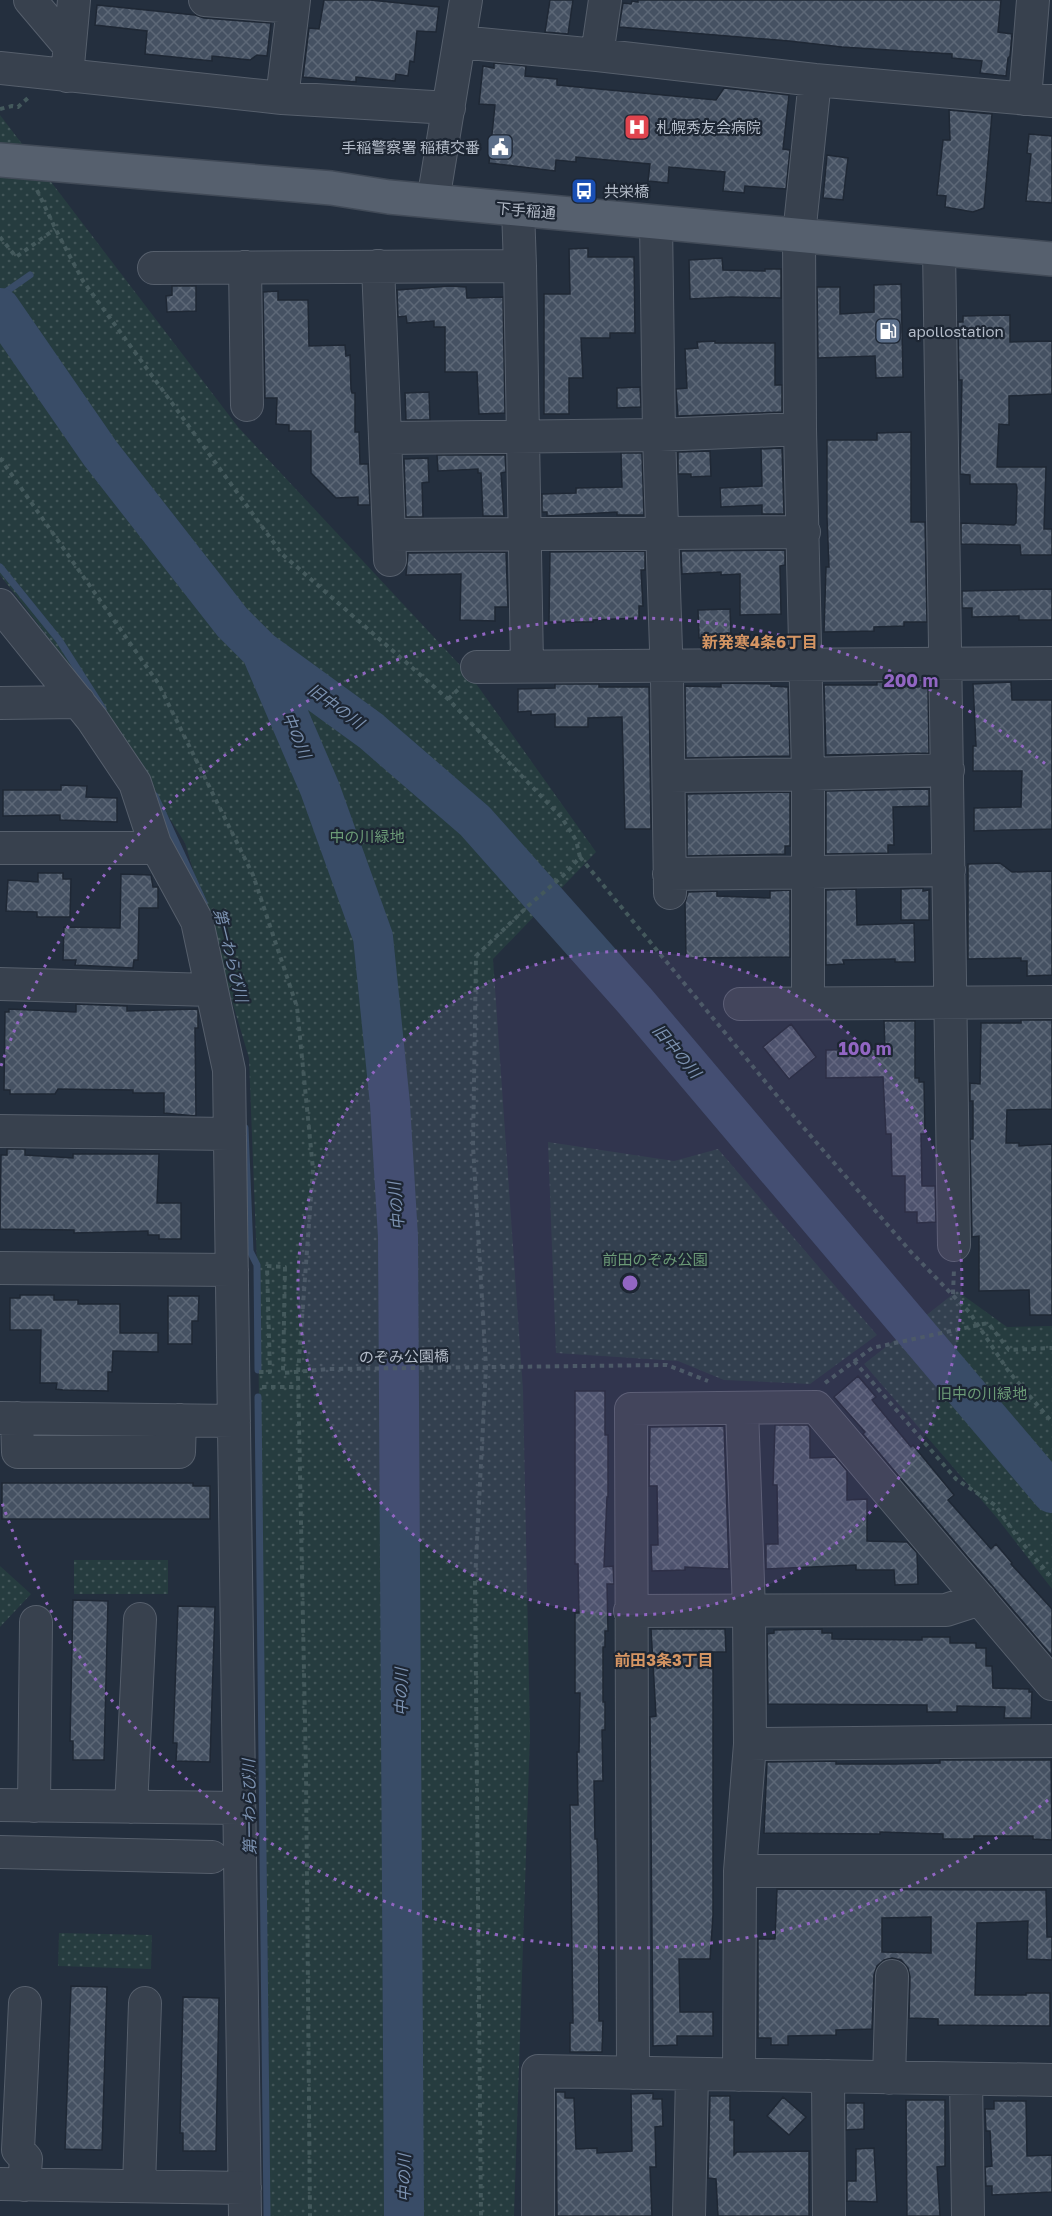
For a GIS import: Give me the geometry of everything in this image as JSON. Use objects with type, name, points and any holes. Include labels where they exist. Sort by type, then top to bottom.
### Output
[{"type":"main road","name":"下手稲通","points":[[0,160],[268,183],[434,201],[1052,259]]},
{"type":"street","points":[[30,0],[68,61]]},
{"type":"street","points":[[68,61],[74,0]]},
{"type":"street","points":[[205,0],[293,4],[282,98]]},
{"type":"street","points":[[434,201],[466,0]]},
{"type":"street","points":[[597,55],[605,0]]},
{"type":"street","points":[[459,42],[815,80],[1038,100],[1033,0]]},
{"type":"street","points":[[0,68],[68,61],[282,98],[448,108]]},
{"type":"street","points":[[808,1003],[799,235],[815,80]]},
{"type":"street","points":[[518,209],[527,665]]},
{"type":"street","points":[[656,222],[670,883],[807,873],[949,870]]},
{"type":"street","points":[[939,249],[954,1245]]},
{"type":"street","points":[[378,266],[390,547],[526,534],[804,532]]},
{"type":"street","points":[[154,268],[520,266]]},
{"type":"street","points":[[245,267],[248,405]]},
{"type":"street","points":[[385,438],[659,435],[800,429]]},
{"type":"street","points":[[0,605],[92,719],[135,783],[157,848],[197,921],[229,1070],[245,2202],[139,2186],[12,2185],[26,2159],[18,2150],[25,2003]]},
{"type":"street","points":[[477,667],[1052,663]]},
{"type":"street","points":[[0,704],[79,702]]},
{"type":"street","points":[[669,776],[948,770]]},
{"type":"street","points":[[0,848],[157,848]]},
{"type":"street","points":[[0,984],[211,990]]},
{"type":"street","points":[[740,1004],[1052,1002]]},
{"type":"street","points":[[0,1131],[230,1134]]},
{"type":"street","points":[[0,1268],[232,1270]]},
{"type":"street","points":[[633,2073],[631,1409],[816,1407],[1052,1684]]},
{"type":"street","points":[[740,2075],[740,1871],[750,1744],[749,1611],[742,1408]]},
{"type":"street","points":[[9,1418],[234,1421]]},
{"type":"street","points":[[630,1611],[946,1610],[980,1599]]},
{"type":"street","points":[[131,1807],[140,1619]]},
{"type":"street","points":[[34,1806],[36,1622]]},
{"type":"street","points":[[750,1744],[1052,1741]]},
{"type":"street","points":[[0,1805],[239,1808]]},
{"type":"street","points":[[0,1852],[212,1857]]},
{"type":"street","points":[[740,1871],[1052,1871]]},
{"type":"street","points":[[889,2078],[892,1976]]},
{"type":"street","points":[[139,2186],[145,2003]]},
{"type":"street","points":[[538,2216],[538,2072],[1052,2080]]},
{"type":"street","points":[[689,2216],[692,2074]]},
{"type":"street","points":[[828,2076],[829,2216]]},
{"type":"street","points":[[966,2079],[968,2216]]},
{"type":"path","points":[[0,109],[18,107],[34,94]]},
{"type":"path","points":[[37,189],[55,229],[84,281],[282,554],[448,699],[562,818],[576,840],[580,857],[797,1120],[911,1252],[970,1313],[1009,1372],[1052,1422]]},
{"type":"path","points":[[0,237],[16,257],[55,229]]},
{"type":"path","points":[[481,2216],[475,1580],[486,1367],[473,1146],[476,956],[566,873],[580,857]]},
{"type":"path","name":"のぞみ公園橋","points":[[270,1372],[267,1266],[285,1267],[283,1373],[329,1369],[667,1365],[709,1381]]},
{"type":"path","points":[[823,1385],[872,1348],[988,1323],[1009,1350],[1052,1348]]},
{"type":"path","points":[[854,1361],[956,1479],[995,1505],[1018,1538],[1052,1578]]},
{"type":"path","points":[[262,1387],[299,1387]]},
{"type":"green space","name":"中の川緑地","points":[[0,115],[238,427],[472,678],[596,852],[493,959],[523,1390],[530,1734],[514,2216],[270,2216],[257,1265],[249,1058],[185,843],[92,694],[0,575]]},
{"type":"green space","name":"前田のぞみ公園","points":[[548,1142],[674,1161],[718,1149],[877,1335],[810,1384],[724,1380],[678,1361],[556,1353]]},
{"type":"green space","name":"旧中の川緑地","points":[[957,1291],[1007,1327],[1052,1326],[1052,1589],[997,1518],[864,1364]]},
{"type":"green space","points":[[74,1560],[168,1560],[168,1594],[74,1594]]},
{"type":"green space","points":[[0,1566],[31,1594],[0,1627]]},
{"type":"green space","points":[[59,1933],[152,1935],[151,1969],[58,1966]]},
{"type":"building","points":[[324,0],[370,0],[439,7],[436,32],[417,31],[414,62],[410,61],[408,76],[396,74],[395,81],[356,77],[356,82],[303,77],[309,28],[319,29]]},
{"type":"building","points":[[550,0],[573,0],[568,34],[545,32]]},
{"type":"building","points":[[638,0],[1001,0],[998,32],[1012,34],[1010,56],[1006,76],[980,73],[982,61],[952,58],[952,54],[842,47],[619,27],[623,3],[631,4],[632,1],[638,2]]},
{"type":"building","points":[[97,5],[195,15],[204,18],[271,23],[267,56],[257,55],[250,60],[212,56],[212,61],[145,54],[147,31],[95,25]]},
{"type":"building","points":[[494,63],[526,66],[525,76],[557,79],[557,85],[716,100],[724,88],[789,95],[783,149],[790,150],[786,189],[745,186],[744,193],[723,191],[725,172],[669,167],[668,183],[648,181],[650,164],[576,157],[576,162],[556,160],[555,171],[489,163],[495,105],[479,104],[483,66],[494,68]]},
{"type":"building","points":[[949,110],[992,114],[984,208],[973,212],[945,207],[946,196],[937,195],[943,140],[950,140]]},
{"type":"building","points":[[1029,134],[1052,136],[1052,203],[1026,201],[1031,154],[1027,153]]},
{"type":"building","points":[[827,155],[848,158],[843,200],[823,198]]},
{"type":"building","points":[[588,248],[588,257],[634,257],[635,333],[610,333],[610,338],[581,338],[583,378],[569,378],[569,414],[544,414],[544,294],[570,294],[569,249]]},
{"type":"building","points":[[722,258],[723,270],[781,269],[781,298],[690,299],[689,260]]},
{"type":"building","points":[[901,284],[903,377],[876,378],[875,356],[818,358],[817,287],[840,287],[840,314],[874,312],[874,285]]},
{"type":"building","points":[[172,286],[196,286],[196,311],[167,312],[166,296],[172,295]]},
{"type":"building","points":[[466,287],[467,298],[503,297],[505,413],[479,414],[477,372],[445,372],[445,327],[434,327],[434,321],[407,323],[406,316],[398,317],[397,290]]},
{"type":"building","points":[[278,291],[278,300],[308,300],[309,346],[345,345],[346,356],[350,355],[351,389],[352,393],[355,393],[355,432],[359,432],[360,464],[368,464],[370,505],[358,505],[358,497],[336,498],[311,473],[311,431],[289,431],[289,425],[276,424],[277,398],[265,398],[263,292]]},
{"type":"building","points":[[1010,315],[1010,342],[1052,341],[1052,394],[1009,396],[1009,425],[999,424],[997,467],[1046,467],[1044,529],[1052,529],[1052,555],[1021,555],[1020,545],[961,544],[961,523],[1014,525],[1016,523],[1016,484],[970,484],[970,475],[960,474],[962,380],[959,380],[958,322],[963,322],[963,316]]},
{"type":"building","points":[[715,341],[715,343],[775,343],[775,385],[782,385],[782,412],[678,416],[676,389],[687,388],[685,349],[698,348],[697,342]]},
{"type":"building","points":[[640,387],[641,407],[617,408],[617,388]]},
{"type":"building","points":[[429,392],[430,420],[406,420],[405,393]]},
{"type":"building","points":[[911,432],[911,522],[925,522],[927,622],[904,622],[904,626],[874,627],[874,631],[824,632],[826,567],[829,567],[827,440],[877,440],[877,433]]},
{"type":"building","points":[[782,448],[784,514],[762,514],[762,505],[721,507],[720,488],[762,486],[761,449]]},
{"type":"building","points":[[710,451],[711,476],[691,477],[691,474],[678,474],[678,452]]},
{"type":"building","points":[[621,453],[642,453],[644,515],[617,515],[617,512],[547,516],[547,512],[542,512],[542,494],[576,493],[576,488],[622,487]]},
{"type":"building","points":[[437,455],[505,455],[506,472],[501,473],[504,516],[483,516],[481,473],[478,473],[478,469],[438,471]]},
{"type":"building","points":[[428,458],[429,482],[422,483],[423,517],[406,517],[404,459]]},
{"type":"building","points":[[785,550],[785,565],[780,566],[781,614],[740,615],[740,574],[721,575],[721,572],[682,574],[681,551]]},
{"type":"building","points":[[645,551],[645,570],[641,570],[643,606],[639,606],[639,618],[593,620],[593,622],[549,622],[550,552]]},
{"type":"building","points":[[506,552],[508,607],[495,607],[495,621],[460,620],[461,574],[406,575],[408,553]]},
{"type":"building","points":[[1052,589],[1052,620],[1019,620],[1019,616],[972,617],[972,608],[962,608],[962,591]]},
{"type":"building","points":[[730,609],[731,636],[699,638],[698,610]]},
{"type":"building","points":[[877,682],[917,682],[917,687],[928,686],[929,753],[826,755],[824,685],[877,685]]},
{"type":"building","points":[[1011,682],[1012,700],[1052,700],[1052,829],[974,831],[974,808],[1021,807],[1022,771],[973,771],[973,746],[976,746],[973,684]]},
{"type":"building","points":[[721,683],[771,684],[771,686],[788,687],[790,756],[686,758],[685,686],[721,687]]},
{"type":"building","points":[[555,684],[649,687],[651,829],[625,829],[622,717],[588,718],[588,727],[555,727],[555,714],[531,715],[531,711],[518,712],[518,689],[555,688]]},
{"type":"building","points":[[61,785],[87,786],[86,797],[117,798],[117,822],[60,820],[60,815],[3,816],[3,790],[61,790]]},
{"type":"building","points":[[929,789],[929,806],[893,807],[894,845],[888,845],[888,853],[826,854],[826,791]]},
{"type":"building","points":[[790,792],[790,846],[785,846],[785,854],[687,856],[687,794]]},
{"type":"building","points":[[1000,863],[1012,872],[1052,871],[1052,975],[1027,976],[1027,961],[1021,961],[1021,958],[968,959],[968,864]]},
{"type":"building","points":[[38,873],[63,873],[63,879],[71,879],[70,917],[37,917],[37,912],[6,911],[8,880],[38,882]]},
{"type":"building","points":[[121,874],[151,875],[153,887],[158,887],[158,908],[139,908],[138,960],[134,960],[133,968],[75,965],[76,960],[63,960],[64,927],[120,928]]},
{"type":"building","points":[[923,888],[923,891],[929,890],[929,920],[901,920],[901,889]]},
{"type":"building","points":[[856,889],[857,925],[914,923],[915,962],[895,962],[895,959],[843,960],[844,964],[826,965],[826,890]]},
{"type":"building","points":[[790,890],[790,957],[686,958],[685,903],[688,892],[717,891],[717,896],[770,898],[770,891]]},
{"type":"building","points":[[76,1004],[127,1006],[127,1011],[198,1009],[198,1028],[195,1028],[196,1116],[164,1113],[164,1093],[133,1093],[133,1090],[58,1089],[55,1094],[10,1094],[10,1090],[4,1090],[5,1012],[9,1012],[9,1009],[76,1012]]},
{"type":"building","points":[[1021,1020],[1052,1020],[1052,1109],[1007,1110],[1006,1143],[1019,1143],[1019,1146],[1052,1144],[1052,1315],[1030,1315],[1029,1290],[979,1291],[979,1236],[972,1237],[970,1139],[973,1139],[973,1101],[970,1101],[970,1083],[980,1084],[981,1023],[1021,1023]]},
{"type":"building","points":[[884,1021],[915,1021],[915,1078],[919,1078],[919,1082],[924,1082],[925,1134],[921,1134],[922,1186],[935,1186],[936,1222],[917,1223],[917,1212],[905,1212],[905,1176],[892,1176],[891,1134],[886,1134],[883,1077],[826,1078],[826,1050],[885,1049]]},
{"type":"building","points":[[791,1024],[816,1057],[789,1079],[763,1047]]},
{"type":"building","points":[[7,1149],[25,1149],[25,1155],[73,1158],[73,1154],[159,1154],[157,1203],[181,1203],[181,1239],[159,1239],[159,1235],[148,1235],[148,1231],[74,1233],[74,1230],[0,1229],[1,1155],[7,1155]]},
{"type":"building","points":[[20,1295],[54,1295],[54,1300],[78,1300],[78,1304],[120,1304],[120,1333],[158,1333],[158,1352],[113,1351],[112,1372],[108,1372],[108,1391],[63,1390],[56,1389],[57,1383],[40,1383],[41,1330],[10,1330],[10,1298],[20,1298]]},
{"type":"building","points":[[168,1296],[199,1296],[198,1321],[192,1321],[192,1344],[168,1344]]},
{"type":"building","points":[[858,1376],[876,1397],[872,1400],[954,1495],[948,1500],[991,1549],[996,1544],[1052,1609],[1052,1656],[834,1397]]},
{"type":"building","points":[[575,1391],[605,1391],[605,1435],[608,1435],[608,1497],[604,1567],[613,1566],[614,1584],[607,1584],[608,1631],[605,1631],[605,1647],[603,1647],[605,1730],[602,1730],[603,1781],[594,1781],[598,1864],[599,2021],[603,2021],[602,2052],[570,2052],[570,2023],[573,2023],[570,1805],[578,1805],[577,1752],[579,1752],[580,1693],[575,1693],[575,1613],[579,1613],[578,1564],[575,1564]]},
{"type":"building","points":[[775,1425],[808,1425],[810,1428],[810,1458],[835,1457],[847,1471],[847,1500],[867,1499],[867,1541],[907,1542],[917,1553],[918,1584],[895,1585],[894,1570],[856,1570],[856,1565],[766,1569],[766,1544],[778,1544],[777,1485],[773,1485]]},
{"type":"building","points":[[724,1426],[729,1569],[685,1567],[685,1570],[652,1571],[651,1545],[658,1545],[657,1486],[649,1486],[650,1427]]},
{"type":"building","points":[[2,1483],[193,1483],[193,1486],[210,1486],[210,1519],[2,1519]]},
{"type":"building","points":[[73,1600],[108,1601],[104,1760],[73,1760],[73,1741],[70,1741]]},
{"type":"building","points":[[178,1606],[215,1607],[210,1762],[176,1761],[177,1743],[173,1743]]},
{"type":"building","points":[[651,1629],[725,1629],[726,1652],[713,1652],[713,1915],[710,1959],[679,1959],[680,2012],[713,2012],[713,2036],[677,2036],[677,2045],[653,2046],[650,1717],[656,1716]]},
{"type":"building","points":[[822,1629],[822,1633],[832,1633],[832,1639],[922,1640],[922,1637],[950,1637],[950,1643],[976,1643],[976,1648],[986,1648],[986,1666],[992,1666],[993,1688],[1029,1689],[1029,1692],[1032,1692],[1031,1718],[1004,1718],[1005,1707],[957,1706],[957,1712],[927,1712],[927,1705],[768,1704],[767,1634],[774,1633],[774,1630]]},
{"type":"building","points":[[940,1760],[1051,1760],[1052,1840],[1033,1839],[1033,1836],[974,1836],[974,1839],[943,1839],[943,1834],[880,1832],[880,1834],[764,1833],[767,1762],[836,1761],[836,1764],[895,1764],[940,1763]]},
{"type":"building","points":[[777,1889],[1046,1890],[1047,1937],[1052,1937],[1052,1960],[1027,1959],[1028,1921],[977,1923],[975,1995],[1050,1993],[1050,2026],[938,2025],[938,2019],[909,2018],[910,1977],[908,1968],[901,1960],[892,1958],[884,1960],[877,1966],[874,1975],[872,2029],[836,2030],[836,2035],[788,2036],[788,2045],[771,2045],[771,2038],[758,2038],[758,1939],[775,1939]],"holes":[[[931,1917],[931,1953],[882,1952],[882,1918]]]},
{"type":"building","points":[[71,1986],[107,1987],[102,2150],[65,2149]]},
{"type":"building","points":[[183,1997],[219,1998],[216,2151],[183,2151],[183,2133],[180,2133]]},
{"type":"building","points":[[556,2092],[565,2092],[565,2098],[574,2098],[576,2149],[597,2148],[597,2153],[632,2151],[631,2094],[653,2093],[653,2099],[662,2099],[663,2126],[655,2127],[656,2167],[650,2167],[652,2216],[557,2216]]},
{"type":"building","points":[[710,2096],[730,2096],[730,2120],[734,2120],[734,2155],[737,2152],[809,2151],[809,2216],[718,2216],[716,2179],[708,2178]]},
{"type":"building","points":[[783,2097],[806,2117],[789,2135],[767,2116]]},
{"type":"building","points":[[906,2100],[945,2100],[945,2166],[937,2167],[940,2216],[907,2216]]},
{"type":"building","points":[[994,2101],[1026,2101],[1027,2156],[1052,2155],[1052,2192],[992,2195],[992,2186],[986,2186],[985,2167],[992,2166],[990,2131],[986,2131],[985,2109],[994,2109]]},
{"type":"building","points":[[846,2103],[864,2103],[864,2129],[846,2130]]},
{"type":"building","points":[[874,2148],[877,2202],[847,2201],[847,2181],[856,2181],[856,2149]]},
{"type":"waterway","points":[[0,296],[30,275]]},
{"type":"waterway","name":"中の川","points":[[0,308],[100,453],[232,622],[261,651],[320,789],[373,937],[390,1104],[398,1237],[404,2216]]},
{"type":"waterway","name":"第一わらび川","points":[[0,567],[59,640],[103,709]]},
{"type":"waterway","name":"旧中の川","points":[[261,651],[371,731],[475,821],[635,1001],[1052,1493]]},
{"type":"waterway","name":"第一わらび川","points":[[155,796],[204,903]]},
{"type":"waterway","name":"第一わらび川","points":[[245,1128],[250,1251],[257,1265],[258,1370]]},
{"type":"waterway","name":"第一わらび川","points":[[258,1397],[267,2216]]},
{"type":"place","name":"札幌秀友会病院","points":[[637,127]]},
{"type":"place","name":"手稲警察署 稲積交番","points":[[500,147]]},
{"type":"place","name":"共栄橋","points":[[584,191]]},
{"type":"place","name":"apollostation","points":[[888,331]]},
{"type":"district","name":"新発寒4条6丁目","points":[[760,642]]},
{"type":"district","name":"前田3条3丁目","points":[[664,1660]]}]
